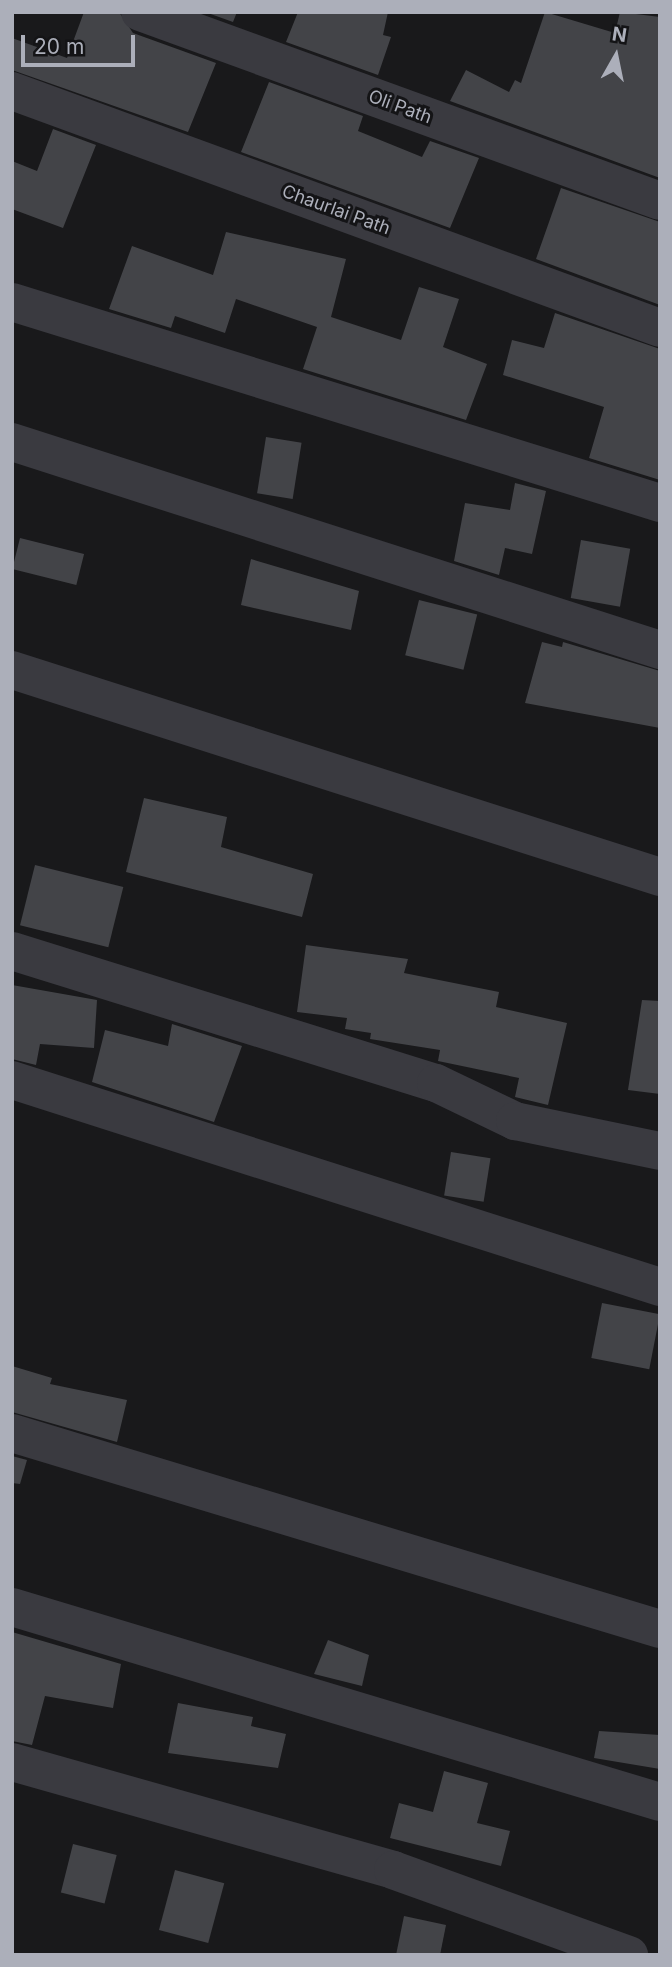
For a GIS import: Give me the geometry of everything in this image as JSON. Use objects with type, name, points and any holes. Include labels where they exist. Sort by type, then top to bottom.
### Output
[{"type":"street","name":"Oli Path","points":[[141,12],[660,201]]},
{"type":"street","name":"Chaurlai Path","points":[[12,91],[660,328]]},
{"type":"street","points":[[12,302],[660,503]]},
{"type":"street","points":[[12,442],[660,650]]},
{"type":"street","points":[[12,670],[660,877]]},
{"type":"street","points":[[12,951],[436,1083],[515,1121],[660,1151]]},
{"type":"street","points":[[12,1080],[660,1287]]},
{"type":"street","points":[[12,1433],[660,1629]]},
{"type":"street","points":[[12,1607],[660,1802]]},
{"type":"street","points":[[12,1762],[393,1870],[629,1955]]},
{"type":"building","points":[[84,12],[119,12],[133,33],[216,63],[188,132],[12,70],[12,38],[67,58]]},
{"type":"building","points":[[205,12],[237,12],[233,22]]},
{"type":"building","points":[[298,12],[388,12],[383,35],[391,37],[378,75],[286,42]]},
{"type":"building","points":[[545,12],[615,33],[620,12],[660,17],[660,178],[450,101],[466,70],[509,92],[515,80],[521,83]]},
{"type":"building","points":[[269,82],[363,116],[358,131],[422,157],[430,141],[479,158],[450,228],[241,152]]},
{"type":"building","points":[[53,129],[96,145],[63,228],[12,209],[12,161],[37,171]]},
{"type":"building","points":[[561,188],[660,222],[660,305],[536,259]]},
{"type":"building","points":[[226,232],[346,259],[331,317],[401,340],[419,287],[459,299],[443,347],[487,364],[466,420],[303,369],[317,327],[236,299],[225,333],[175,316],[171,328],[109,309],[132,246],[213,275]]},
{"type":"building","points":[[555,313],[660,349],[660,480],[589,458],[604,407],[503,375],[512,340],[544,348]]},
{"type":"building","points":[[266,437],[302,443],[293,499],[257,493]]},
{"type":"building","points":[[515,483],[546,491],[532,554],[505,548],[499,575],[454,561],[465,503],[510,510]]},
{"type":"building","points":[[20,538],[84,554],[76,585],[12,569]]},
{"type":"building","points":[[581,540],[630,549],[620,607],[571,598]]},
{"type":"building","points":[[251,559],[359,591],[351,630],[241,605]]},
{"type":"building","points":[[419,600],[477,615],[463,670],[405,655]]},
{"type":"building","points":[[542,642],[562,647],[563,642],[660,671],[660,728],[525,703]]},
{"type":"building","points":[[144,798],[227,817],[221,847],[313,874],[302,917],[126,872]]},
{"type":"building","points":[[35,865],[123,887],[108,947],[20,925]]},
{"type":"building","points":[[306,945],[408,959],[404,973],[499,992],[496,1007],[567,1023],[548,1105],[515,1097],[519,1078],[438,1061],[440,1050],[370,1039],[371,1033],[345,1029],[347,1018],[297,1012]]},
{"type":"building","points":[[12,985],[97,1000],[94,1048],[40,1044],[36,1065],[12,1059]]},
{"type":"building","points":[[642,1000],[660,1001],[660,1094],[628,1090]]},
{"type":"building","points":[[172,1024],[242,1046],[214,1122],[92,1082],[105,1030],[168,1046]]},
{"type":"building","points":[[451,1152],[491,1158],[484,1202],[444,1195]]},
{"type":"building","points":[[602,1303],[660,1314],[649,1369],[591,1358]]},
{"type":"building","points":[[12,1366],[52,1378],[50,1384],[127,1400],[117,1442],[12,1412]]},
{"type":"building","points":[[12,1456],[27,1460],[20,1484],[12,1483]]},
{"type":"building","points":[[12,1632],[121,1664],[113,1708],[45,1696],[32,1745],[12,1741]]},
{"type":"building","points":[[328,1640],[369,1655],[362,1686],[314,1674]]},
{"type":"building","points":[[178,1703],[253,1717],[251,1726],[286,1734],[278,1768],[168,1753]]},
{"type":"building","points":[[599,1731],[660,1735],[660,1769],[594,1758]]},
{"type":"building","points":[[444,1771],[488,1783],[477,1823],[510,1831],[501,1866],[390,1838],[399,1803],[433,1812]]},
{"type":"building","points":[[73,1844],[117,1855],[105,1903],[61,1893]]},
{"type":"building","points":[[175,1870],[224,1883],[208,1943],[159,1930]]},
{"type":"building","points":[[404,1916],[446,1925],[440,1955],[396,1955]]}]
